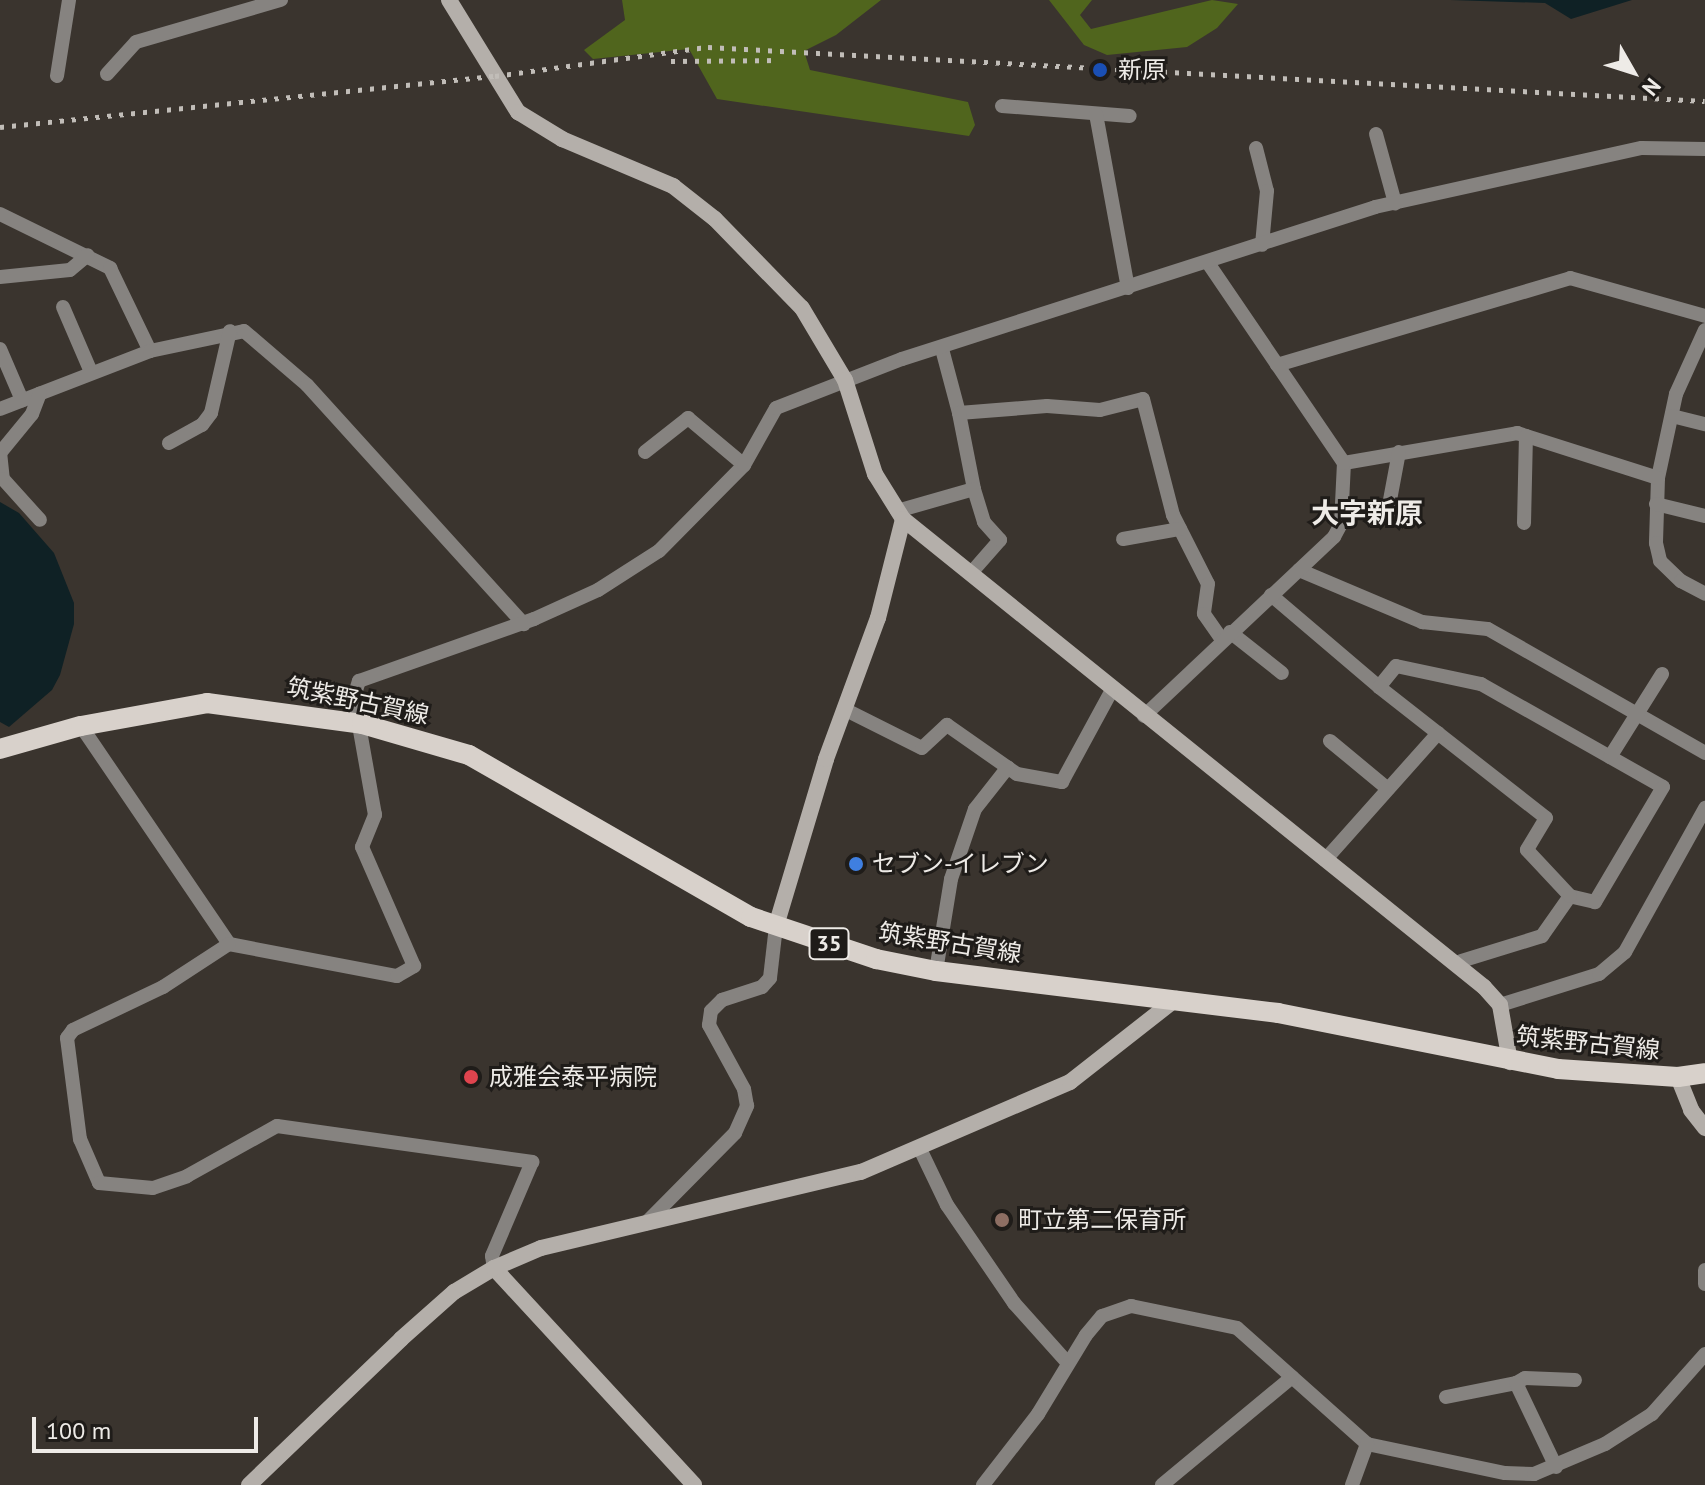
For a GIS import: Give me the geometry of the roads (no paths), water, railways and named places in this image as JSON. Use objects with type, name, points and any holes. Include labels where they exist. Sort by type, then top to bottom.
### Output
[{"type":"main road","name":"筑紫野古賀線","points":[[0,749],[81,726],[207,703],[362,724],[469,755],[718,900],[776,926],[876,959],[936,971],[1278,1013],[1510,1062],[1605,1075],[1678,1077],[1705,1073]]},
{"type":"street","points":[[57,76],[69,0]]},
{"type":"street","points":[[107,74],[136,42],[281,0]]},
{"type":"street","points":[[449,0],[518,112],[562,139],[673,186],[715,219],[802,308],[845,380],[875,474],[900,515],[1144,716],[1484,987],[1500,1005],[1510,1062]]},
{"type":"street","points":[[1002,106],[1130,116]]},
{"type":"street","points":[[1096,114],[1128,288]]},
{"type":"street","points":[[1376,134],[1395,203]]},
{"type":"street","points":[[1256,148],[1267,191],[1262,245]]},
{"type":"street","points":[[694,1485],[494,1268],[492,1256],[532,1162],[277,1126],[197,1171],[153,1188],[99,1183],[80,1139],[67,1038],[73,1030],[163,987],[229,944],[397,976],[414,966],[362,847],[375,815],[362,724],[354,697],[359,681],[524,624],[598,590],[659,551],[744,465],[776,408],[845,380],[1395,203],[1642,148],[1705,149]]},
{"type":"street","points":[[0,214],[88,255],[116,276],[150,351]]},
{"type":"street","points":[[0,277],[70,270],[88,255]]},
{"type":"street","points":[[1144,716],[1299,570],[1341,524],[1344,463],[1208,263]]},
{"type":"street","points":[[1277,365],[1570,278],[1705,316]]},
{"type":"street","points":[[63,307],[91,372]]},
{"type":"street","points":[[1705,330],[1698,361],[1672,416],[1658,478],[1656,504],[1660,561],[1705,594]]},
{"type":"street","points":[[169,443],[202,425],[211,413],[230,331]]},
{"type":"street","points":[[0,409],[150,351],[230,331],[252,335],[282,359],[524,624]]},
{"type":"street","points":[[0,349],[22,400]]},
{"type":"street","points":[[942,349],[984,522],[1000,540],[971,573]]},
{"type":"street","points":[[40,393],[32,414],[0,452],[3,479],[40,520]]},
{"type":"street","points":[[959,413],[1047,406],[1100,410],[1143,399],[1180,529],[1208,584],[1204,614],[1226,636],[1282,673]]},
{"type":"street","points":[[1672,416],[1705,424]]},
{"type":"street","points":[[645,452],[688,418],[744,465]]},
{"type":"street","points":[[1344,463],[1487,434],[1526,436],[1658,478]]},
{"type":"street","points":[[1524,523],[1526,436]]},
{"type":"street","points":[[1387,516],[1399,452]]},
{"type":"street","points":[[900,515],[974,489]]},
{"type":"street","points":[[1656,504],[1705,516]]},
{"type":"street","points":[[645,1224],[735,1133],[747,1106],[744,1089],[709,1025],[711,1011],[770,978],[776,926],[844,709],[878,618],[900,515]]},
{"type":"street","points":[[1123,539],[1180,529]]},
{"type":"street","points":[[1299,570],[1422,622],[1488,629],[1705,753]]},
{"type":"street","points":[[1271,595],[1379,687],[1546,818],[1527,850],[1570,896],[1595,902],[1663,787],[1481,684],[1396,666],[1379,687]]},
{"type":"street","points":[[1610,757],[1662,674]]},
{"type":"street","points":[[844,709],[922,748],[947,725],[1008,767],[1062,782],[1112,690]]},
{"type":"street","points":[[81,726],[229,944]]},
{"type":"street","points":[[1325,860],[1438,733]]},
{"type":"street","points":[[1330,741],[1388,789]]},
{"type":"street","points":[[936,971],[951,879],[975,809],[1008,767]]},
{"type":"street","points":[[1500,1005],[1599,974],[1625,952],[1705,808]]},
{"type":"street","points":[[1461,961],[1542,936],[1570,896]]},
{"type":"street","points":[[249,1485],[454,1292],[494,1268],[541,1248],[861,1172],[920,1149],[1070,1082],[1176,999]]},
{"type":"street","points":[[1678,1077],[1691,1110],[1705,1128]]},
{"type":"street","points":[[920,1149],[947,1205],[997,1278],[1036,1331],[1066,1361]]},
{"type":"street","points":[[1705,1270],[1705,1284]]},
{"type":"street","points":[[983,1485],[1038,1414],[1066,1361],[1102,1316],[1131,1306],[1227,1323],[1367,1444],[1531,1480],[1652,1414],[1705,1354]]},
{"type":"street","points":[[1162,1485],[1292,1377]]},
{"type":"street","points":[[1446,1397],[1516,1383],[1525,1378],[1575,1380]]},
{"type":"street","points":[[1516,1383],[1556,1467]]},
{"type":"street","points":[[1352,1485],[1367,1444]]},
{"type":"railway","points":[[0,127],[495,76],[708,47],[1705,101]]},
{"type":"railway","points":[[671,61],[779,60]]},
{"type":"place","name":"新原","points":[[1100,70]]},
{"type":"place","name":"セブン-イレブン","points":[[856,864]]},
{"type":"place","name":"成雅会泰平病院","points":[[471,1077]]},
{"type":"place","name":"町立第二保育所","points":[[1002,1220]]},
{"type":"district","name":"大字新原","points":[[1367,513]]}]
